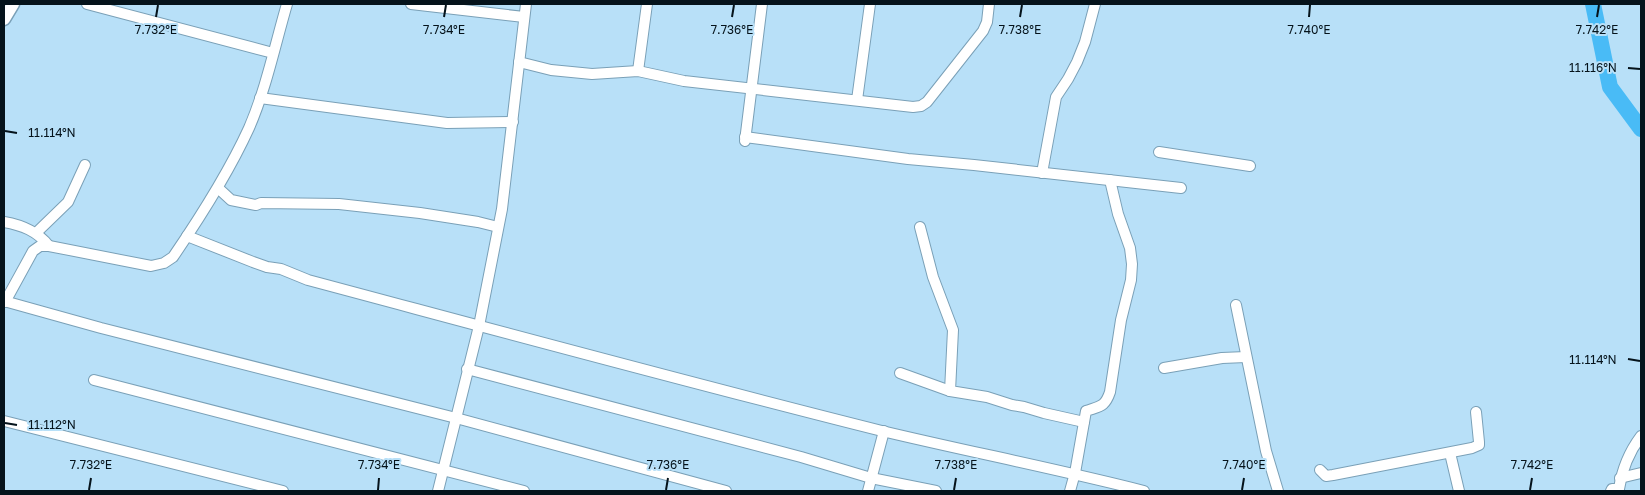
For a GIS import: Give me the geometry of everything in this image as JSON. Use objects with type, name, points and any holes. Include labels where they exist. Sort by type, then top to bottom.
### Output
[{"type":"street","points":[[87,4],[273,54]]},
{"type":"street","points":[[287,4],[260,98],[248,128],[218,188],[173,257],[164,263],[151,266],[50,246],[40,246],[33,251],[4,302],[456,418],[726,491]]},
{"type":"street","points":[[411,4],[524,17]]},
{"type":"street","points":[[438,491],[478,326],[498,227],[526,4]]},
{"type":"street","points":[[638,71],[647,4]]},
{"type":"street","points":[[762,4],[745,139],[908,159],[1181,188]]},
{"type":"street","points":[[858,100],[870,4]]},
{"type":"street","points":[[519,62],[551,70],[592,74],[638,71],[684,81],[913,107],[921,106],[928,102],[983,31],[987,22],[989,4]]},
{"type":"street","points":[[1042,173],[1056,98],[1077,62],[1096,4]]},
{"type":"street","points":[[260,98],[447,123],[480,124],[512,122]]},
{"type":"street","points":[[1158,152],[1250,166]]},
{"type":"street","points":[[36,233],[68,202],[85,165]]},
{"type":"street","points":[[1070,491],[1075,474],[1086,411],[1101,406],[1107,401],[1110,392],[1121,320],[1131,280],[1130,248],[1118,214],[1110,180]]},
{"type":"street","points":[[218,188],[230,200],[256,205],[261,203],[339,204],[420,213],[498,227]]},
{"type":"street","points":[[4,222],[31,230],[50,246]]},
{"type":"street","points":[[920,227],[933,277],[953,330],[950,391]]},
{"type":"street","points":[[187,236],[260,265],[281,269],[308,280],[478,326],[884,431],[1144,491]]},
{"type":"street","points":[[1236,305],[1266,451],[1278,491]]},
{"type":"street","points":[[1164,368],[1222,358],[1246,357]]},
{"type":"street","points":[[467,369],[792,455],[871,478],[936,491]]},
{"type":"street","points":[[900,373],[950,391],[987,397],[1012,405],[1084,422]]},
{"type":"street","points":[[94,380],[524,491]]},
{"type":"street","points":[[1320,470],[1326,476],[1333,475],[1450,453],[1478,445],[1476,412]]},
{"type":"street","points":[[4,421],[283,491]]},
{"type":"street","points":[[868,491],[884,431]]},
{"type":"street","points":[[1610,491],[1618,489],[1629,453],[1641,436]]},
{"type":"street","points":[[1450,453],[1459,491]]},
{"type":"street","points":[[1620,478],[1641,472]]},
{"type":"waterway","points":[[1593,4],[1610,87],[1641,129]]}]
